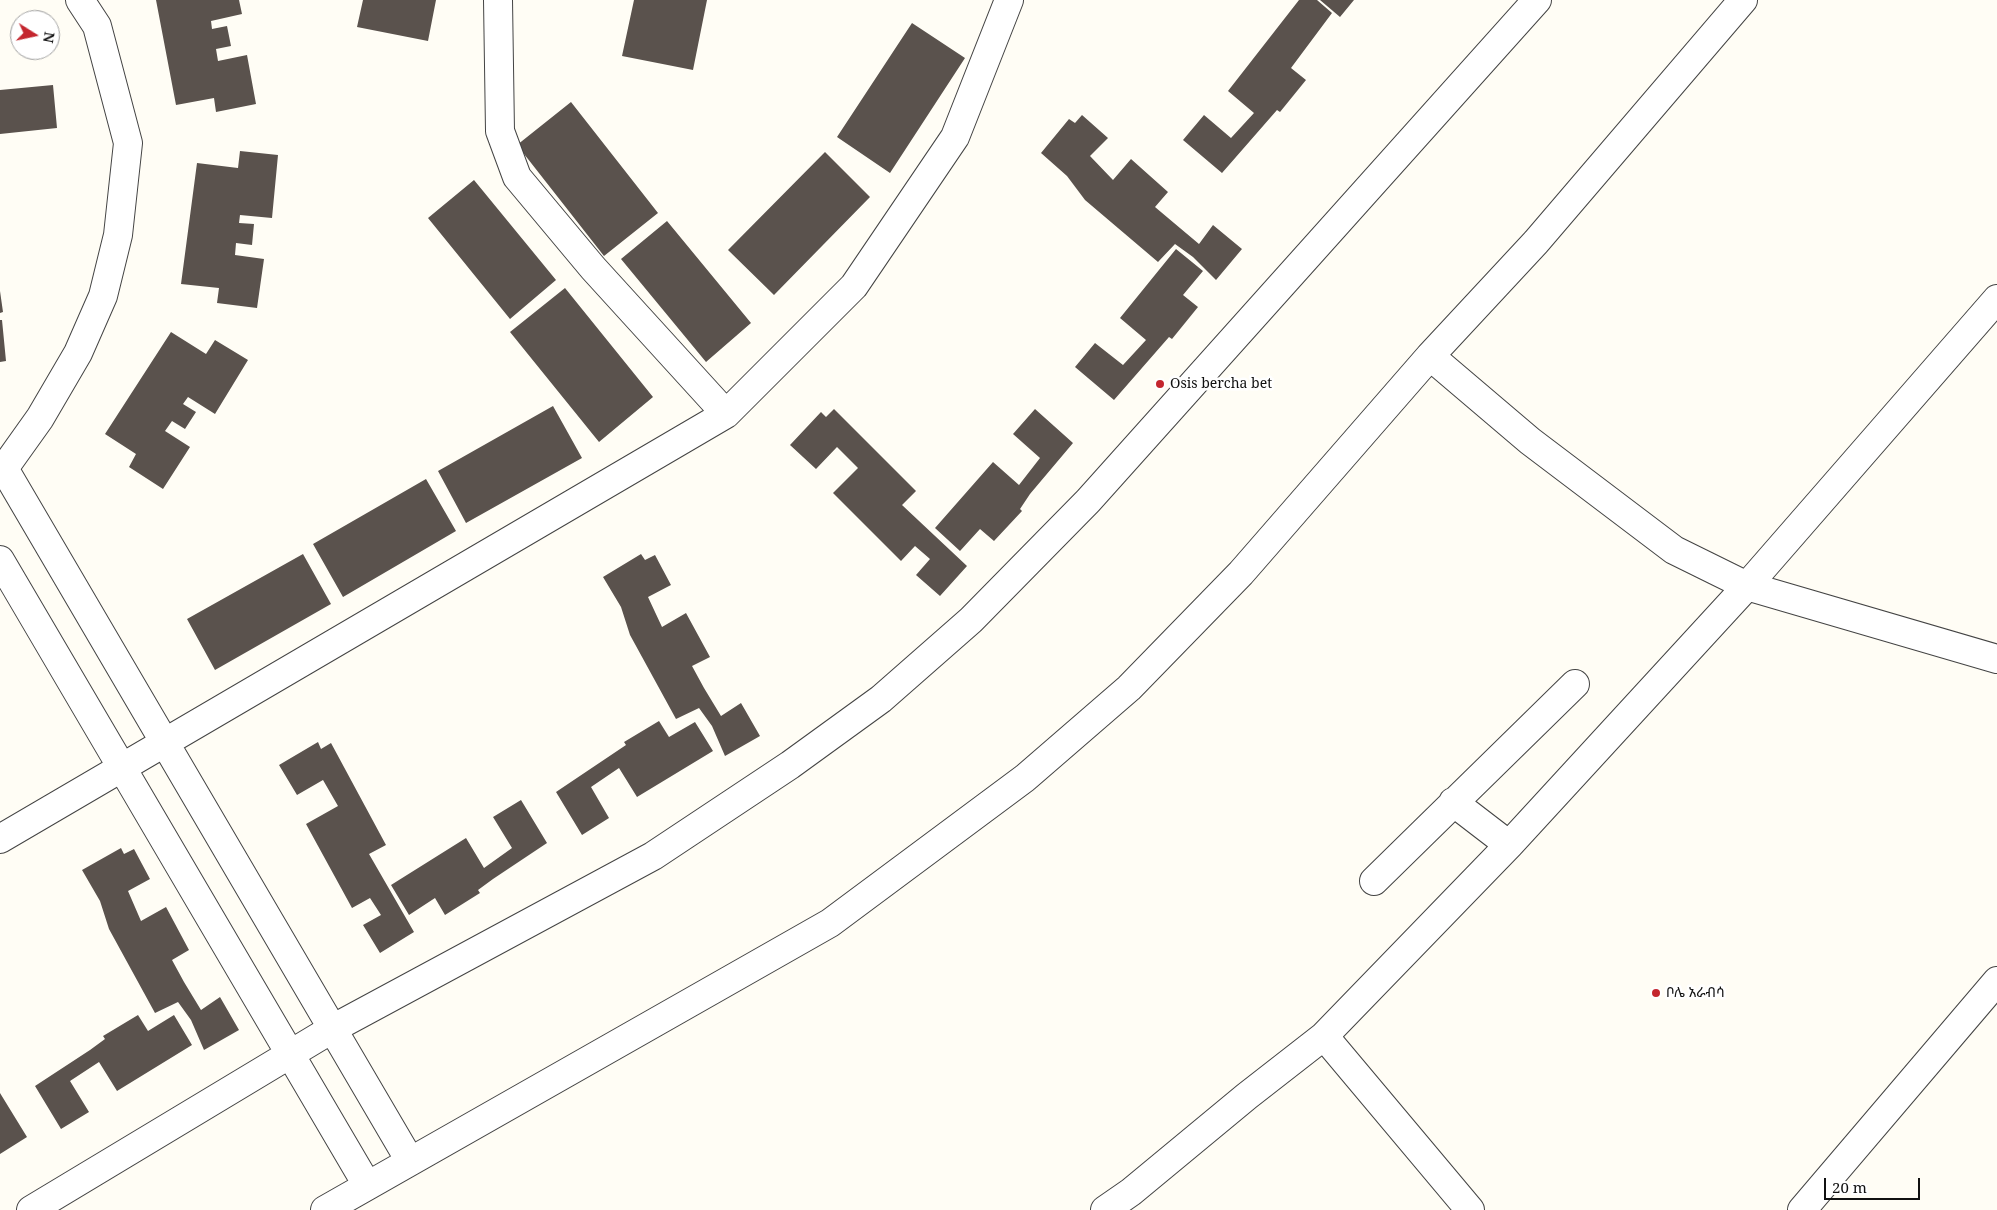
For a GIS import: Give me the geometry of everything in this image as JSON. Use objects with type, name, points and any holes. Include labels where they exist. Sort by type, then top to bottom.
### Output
[{"type":"street","points":[[80,0],[98,26],[128,143],[118,235],[103,296],[78,353],[2,472],[165,744],[410,1161]]},
{"type":"street","points":[[498,0],[500,131],[517,177],[593,268],[726,414]]},
{"type":"street","points":[[0,839],[726,414],[854,286],[955,137],[1009,0]]},
{"type":"street","points":[[30,1210],[332,1030],[653,856],[790,765],[881,699],[971,620],[1088,502],[1537,0]]},
{"type":"street","points":[[325,1210],[830,923],[1025,778],[1129,688],[1241,573],[1430,356],[1536,242],[1743,0]]},
{"type":"street","points":[[1106,1210],[1131,1192],[1247,1096],[1324,1036],[1509,845],[1747,586],[1997,299]]},
{"type":"street","points":[[1430,356],[1530,441],[1674,550],[1747,586],[1997,659]]},
{"type":"street","points":[[0,560],[289,1056],[367,1185]]},
{"type":"street","points":[[1374,881],[1575,684]]},
{"type":"street","points":[[1453,802],[1509,845]]},
{"type":"street","points":[[1802,1210],[1997,981]]},
{"type":"street","points":[[1324,1036],[1470,1210]]},
{"type":"building","points":[[156,0],[239,0],[242,14],[211,21],[212,29],[227,26],[231,46],[216,49],[218,61],[247,55],[256,104],[216,112],[214,98],[176,105]]},
{"type":"building","points":[[363,0],[436,0],[428,41],[357,27]]},
{"type":"building","points":[[634,0],[707,0],[693,70],[622,56]]},
{"type":"building","points":[[1299,0],[1317,0],[1332,13],[1291,68],[1306,80],[1280,112],[1277,110],[1222,173],[1183,140],[1204,115],[1231,138],[1254,113],[1228,91]]},
{"type":"building","points":[[1320,0],[1354,0],[1340,17]]},
{"type":"building","points":[[912,23],[965,58],[890,173],[837,137]]},
{"type":"building","points":[[53,85],[57,128],[0,134],[0,90]]},
{"type":"building","points":[[571,102],[658,213],[604,256],[517,145]]},
{"type":"building","points":[[1082,115],[1108,138],[1090,156],[1113,180],[1131,159],[1168,192],[1155,207],[1199,244],[1213,225],[1242,249],[1216,280],[1193,257],[1175,244],[1158,262],[1085,200],[1067,176],[1041,153],[1069,119],[1075,123]]},
{"type":"building","points":[[240,151],[278,155],[272,218],[240,215],[239,223],[254,224],[252,245],[236,243],[235,255],[264,259],[257,308],[217,303],[219,288],[181,284],[197,163],[238,168]]},
{"type":"building","points":[[825,152],[870,197],[774,295],[728,250]]},
{"type":"building","points":[[474,180],[556,280],[510,319],[428,218]]},
{"type":"building","points":[[667,221],[751,323],[706,362],[621,259]]},
{"type":"building","points":[[1176,249],[1203,271],[1183,295],[1198,307],[1172,339],[1169,337],[1114,400],[1075,367],[1095,343],[1123,365],[1146,340],[1120,318]]},
{"type":"building","points":[[565,288],[653,397],[599,442],[510,332]]},
{"type":"building","points":[[0,291],[3,312],[0,313]]},
{"type":"building","points":[[0,320],[2,320],[6,361],[0,362]]},
{"type":"building","points":[[171,332],[206,354],[215,340],[248,360],[215,414],[188,397],[183,404],[196,412],[185,429],[172,421],[165,431],[190,447],[163,489],[129,467],[136,454],[105,434]]},
{"type":"building","points":[[553,406],[582,458],[466,523],[438,471]]},
{"type":"building","points":[[834,409],[916,491],[902,505],[967,566],[940,596],[916,575],[930,559],[915,546],[901,561],[833,493],[858,468],[837,447],[816,469],[790,445],[821,412],[826,417]]},
{"type":"building","points":[[1035,409],[1073,443],[1030,494],[1020,509],[1022,511],[994,541],[980,529],[960,551],[935,528],[993,462],[1019,485],[1040,458],[1013,434]]},
{"type":"building","points":[[426,479],[456,531],[343,597],[313,544]]},
{"type":"building","points":[[303,554],[331,604],[215,670],[187,619]]},
{"type":"building","points":[[641,554],[645,560],[655,555],[671,585],[648,597],[662,627],[686,613],[710,657],[692,666],[704,688],[721,716],[741,703],[760,736],[725,756],[712,726],[699,708],[676,719],[630,635],[621,607],[603,577]]},
{"type":"building","points":[[659,721],[669,737],[695,722],[713,751],[637,797],[619,768],[591,787],[609,818],[582,835],[556,792],[626,745],[624,742]]},
{"type":"building","points":[[318,742],[321,749],[331,743],[386,845],[369,854],[414,932],[380,953],[363,925],[381,915],[370,898],[352,908],[306,824],[338,806],[323,780],[297,795],[279,765]]},
{"type":"building","points":[[521,800],[547,843],[478,890],[480,893],[445,915],[435,898],[409,915],[391,885],[466,838],[484,868],[512,848],[493,817]]},
{"type":"building","points":[[121,848],[124,854],[134,849],[150,879],[128,891],[141,921],[166,907],[189,950],[172,960],[184,982],[201,1010],[220,997],[239,1030],[204,1050],[191,1020],[178,1002],[155,1013],[109,929],[100,901],[82,870]]},
{"type":"building","points":[[138,1015],[148,1031],[174,1015],[192,1045],[117,1091],[99,1062],[70,1081],[89,1112],[61,1129],[35,1086],[105,1039],[103,1036]]},
{"type":"building","points":[[0,1093],[27,1137],[0,1154]]},
{"type":"place","name":"Osis bercha bet","points":[[1160,384]]},
{"type":"place","name":"ቦሌ አራብሳ","points":[[1656,993]]}]
